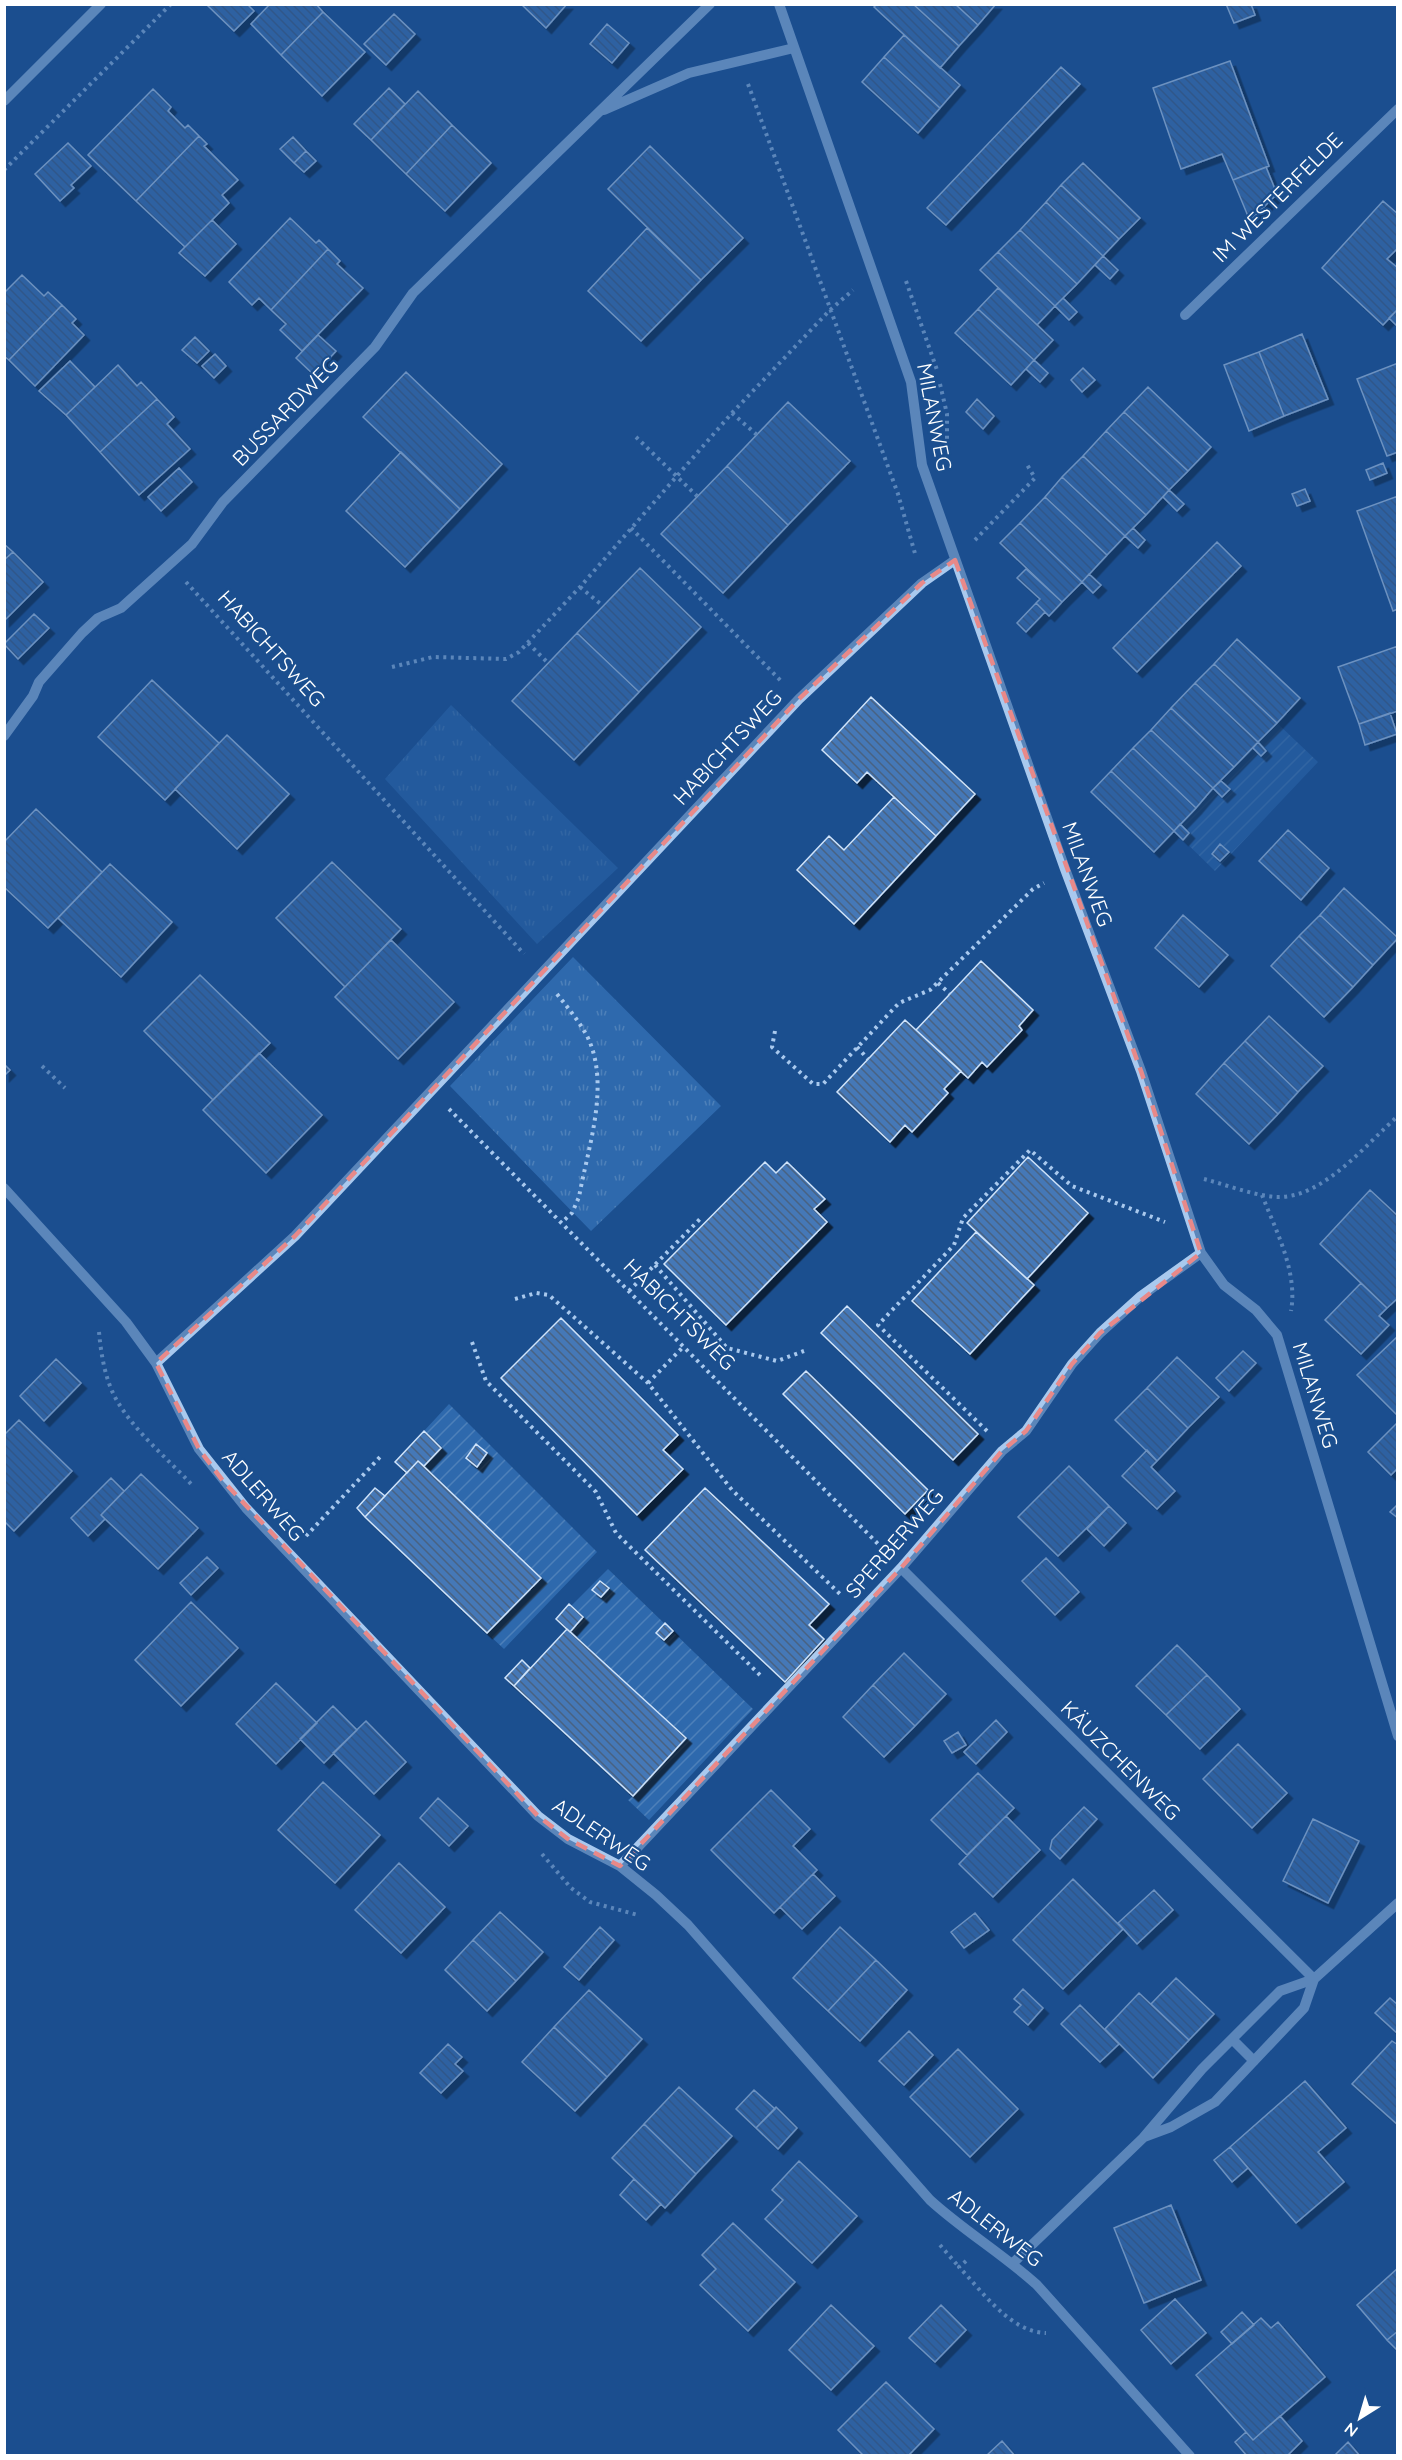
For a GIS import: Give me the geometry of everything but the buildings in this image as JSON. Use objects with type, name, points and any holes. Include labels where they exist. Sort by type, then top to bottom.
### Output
[{"type":"street","points":[[4,101],[101,4]]},
{"type":"street","name":"BUSSARDWEG","points":[[4,736],[33,696],[39,682],[82,633],[98,618],[121,608],[192,544],[224,502],[375,347],[413,293],[710,4]]},
{"type":"street","name":"MILANWEG","points":[[779,4],[911,382],[922,465],[1065,869],[1141,1071],[1201,1253],[1224,1285],[1256,1310],[1277,1335],[1398,1736]]},
{"type":"street","name":"BUSSARDWEG","points":[[598,112],[689,73],[739,59],[794,48]]},
{"type":"street","name":"IM WESTERFELDE","points":[[1185,315],[1398,108]]},
{"type":"street","name":"HABICHTSWEG","points":[[156,1363],[295,1236],[430,1089],[799,699],[922,583],[955,560]]},
{"type":"street","name":"ADLERWEG","points":[[4,1188],[126,1322],[156,1363],[199,1449],[246,1508],[289,1554],[538,1816],[568,1839],[620,1866],[688,1925],[930,2200],[1037,2284],[1190,2456]]},
{"type":"street","name":"SPERBERWEG","points":[[620,1866],[901,1568],[958,1499],[1002,1451],[1026,1431],[1072,1364],[1100,1334],[1141,1296],[1201,1253]]},
{"type":"street","name":"KÄUZCHENWEG","points":[[901,1568],[1314,1979]]},
{"type":"street","points":[[1013,2263],[1143,2138],[1202,2068],[1280,1991],[1314,1979],[1398,1903]]},
{"type":"street","points":[[1143,2138],[1171,2127],[1215,2102],[1304,2008],[1314,1979]]},
{"type":"street","points":[[1232,2039],[1254,2061]]},
{"type":"path","points":[[4,170],[171,4]]},
{"type":"path","points":[[739,59],[829,311],[898,494],[922,583]]},
{"type":"path","points":[[392,667],[433,657],[506,659],[519,652],[580,587],[732,413],[829,311],[874,272]]},
{"type":"path","points":[[732,413],[757,435]]},
{"type":"path","points":[[636,438],[697,496]]},
{"type":"path","points":[[955,560],[1035,478],[1026,463]]},
{"type":"path","points":[[632,528],[799,699]]},
{"type":"path","name":"HABICHTSWEG","points":[[168,565],[540,972]]},
{"type":"path","points":[[580,587],[603,606]]},
{"type":"path","points":[[528,643],[548,663]]},
{"type":"path","points":[[775,1031],[772,1047],[813,1084],[823,1084],[899,1003],[930,990],[1033,889],[1065,869]]},
{"type":"path","points":[[540,972],[588,1039],[600,1090],[579,1197],[572,1213],[562,1222]]},
{"type":"path","points":[[938,983],[950,994]]},
{"type":"path","points":[[857,1047],[868,1059]]},
{"type":"path","points":[[42,1065],[65,1088]]},
{"type":"path","name":"HABICHTSWEG","points":[[430,1089],[901,1568]]},
{"type":"path","points":[[1179,1182],[1203,1178],[1262,1194],[1288,1196],[1314,1188],[1331,1178],[1398,1116]]},
{"type":"path","points":[[985,1439],[989,1433],[878,1325],[954,1245],[963,1218],[995,1189],[1030,1150],[1072,1186],[1168,1224],[1179,1222],[1189,1216]]},
{"type":"path","points":[[1262,1194],[1279,1238],[1294,1294],[1291,1313],[1277,1335]]},
{"type":"path","points":[[629,1292],[699,1219]]},
{"type":"path","points":[[936,1264],[943,1268]]},
{"type":"path","points":[[656,1265],[727,1348],[777,1361],[804,1351]]},
{"type":"path","points":[[515,1299],[536,1293],[549,1295],[648,1383],[732,1490],[859,1613]]},
{"type":"path","points":[[472,1342],[486,1381],[596,1492],[616,1533],[781,1695]]},
{"type":"path","points":[[648,1383],[684,1346]]},
{"type":"path","points":[[289,1554],[380,1457]]},
{"type":"path","points":[[980,2241],[968,2259],[959,2267],[999,2309],[1033,2332],[1083,2334]]},
{"type":"highlighted area","points":[[955,560],[1141,1071],[1201,1253],[1100,1333],[1072,1364],[1026,1431],[1002,1451],[901,1568],[620,1866],[568,1839],[538,1816],[223,1481],[199,1449],[156,1363],[295,1236],[799,699],[922,583]]},
{"type":"green space","points":[[451,705],[618,868],[537,944],[385,779]]},
{"type":"green space","points":[[1277,723],[1318,762],[1215,871],[1174,831]]},
{"type":"green space","points":[[573,957],[721,1106],[591,1231],[450,1086]]},
{"type":"green space","points":[[449,1404],[597,1552],[504,1649],[487,1633],[540,1578],[424,1466],[441,1448],[424,1431]]},
{"type":"green space","points":[[608,1569],[753,1709],[649,1820],[628,1800],[633,1796],[570,1632],[583,1618],[571,1606]]}]
